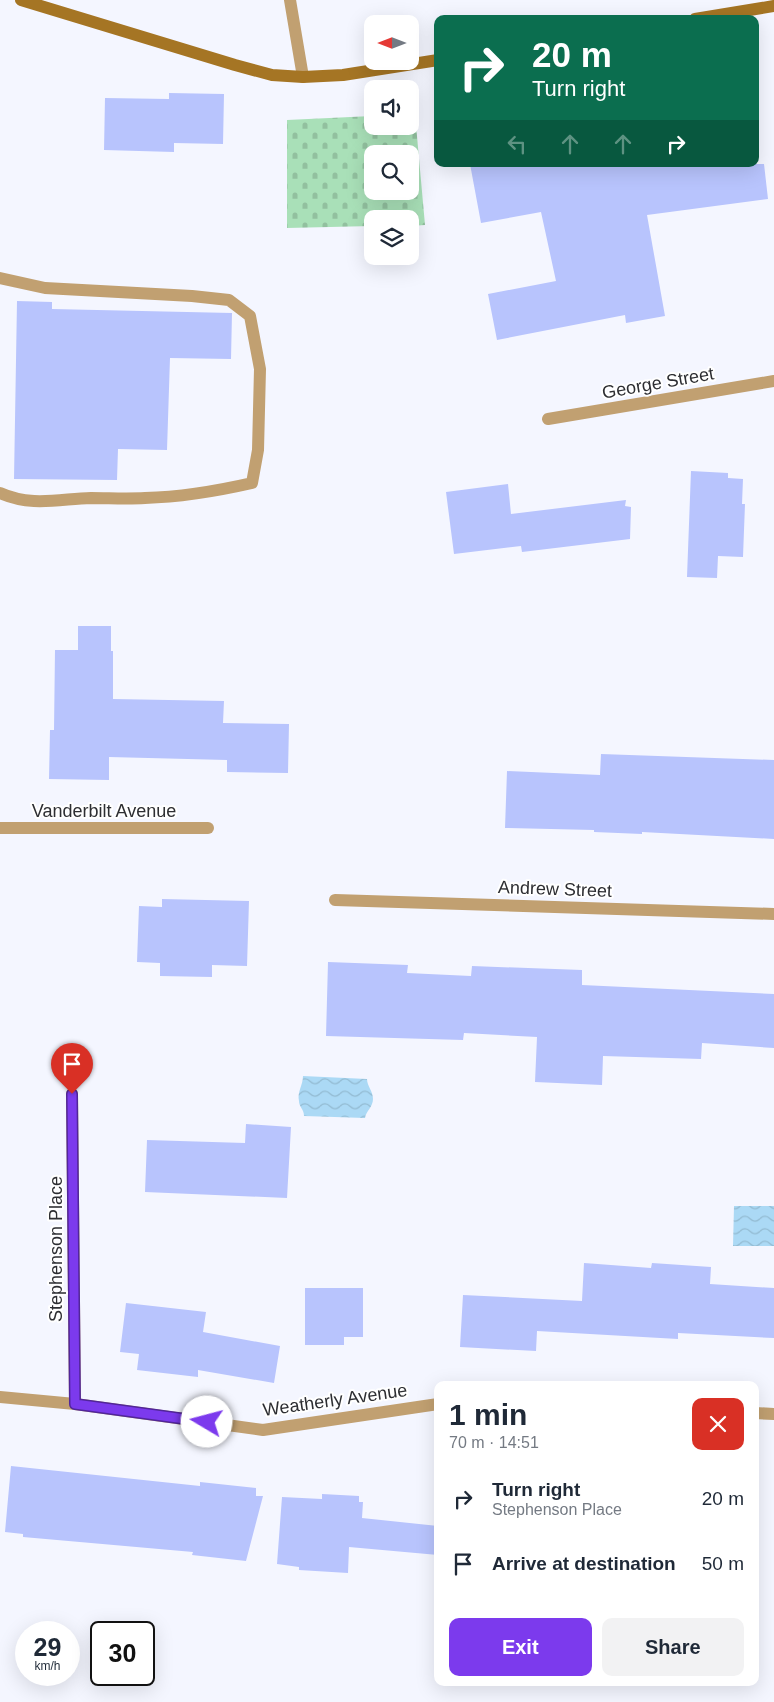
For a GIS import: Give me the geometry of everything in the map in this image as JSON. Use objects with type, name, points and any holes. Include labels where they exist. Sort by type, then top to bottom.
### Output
[{"type":"street","points":[[21,0],[235,65],[272,74],[303,77],[352,73],[434,61]]},
{"type":"street","points":[[290,0],[303,77]]},
{"type":"street","points":[[719,15],[774,6]]},
{"type":"street","points":[[0,278],[44,288],[192,296],[229,300],[250,316],[260,369],[258,450],[252,483],[218,490],[146,498],[89,498],[45,502],[12,498],[0,493]]},
{"type":"street","name":"George Street","points":[[548,419],[774,381]]},
{"type":"street","name":"Vanderbilt Avenue","points":[[0,828],[208,828]]},
{"type":"street","name":"Andrew Street","points":[[335,900],[774,914]]},
{"type":"street","name":"Stephenson Place","points":[[72,1094],[75,1404]]},
{"type":"street","name":"Weatherly Avenue","points":[[0,1397],[75,1404],[263,1430],[434,1405]]},
{"type":"street","points":[[759,1413],[774,1414]]},
{"type":"green space","points":[[364,116],[364,135],[417,135],[418,145],[364,145],[364,200],[419,200],[419,158],[425,225],[419,225],[419,210],[364,210],[364,226],[287,228],[287,120]]},
{"type":"water","points":[[303,1076],[367,1079],[373,1099],[365,1118],[304,1116],[299,1103],[299,1092]]},
{"type":"water","points":[[734,1206],[774,1206],[774,1246],[733,1246]]},
{"type":"building","points":[[169,93],[224,94],[223,144],[174,143],[174,152],[104,150],[105,98],[169,99]]},
{"type":"building","points":[[759,164],[764,164],[768,199],[647,215],[665,316],[626,323],[625,315],[497,340],[488,294],[556,281],[541,212],[481,223],[471,167],[759,167]]},
{"type":"building","points":[[17,301],[52,302],[52,309],[232,313],[231,359],[170,358],[167,450],[118,449],[117,480],[14,479]]},
{"type":"building","points":[[691,471],[728,473],[728,478],[743,479],[742,504],[745,504],[743,557],[718,556],[717,578],[687,577]]},
{"type":"building","points":[[508,484],[511,514],[626,500],[625,506],[631,507],[630,539],[522,552],[521,546],[454,554],[446,492]]},
{"type":"building","points":[[78,626],[111,626],[113,699],[224,701],[223,723],[289,724],[288,773],[227,772],[227,760],[109,757],[109,780],[49,779],[50,730],[54,730],[55,650],[78,650]]},
{"type":"building","points":[[601,754],[774,760],[774,839],[642,832],[642,834],[594,832],[594,830],[505,828],[507,771],[600,775]]},
{"type":"building","points":[[162,899],[249,901],[247,966],[212,965],[212,977],[160,976],[160,963],[137,962],[139,906],[162,907]]},
{"type":"building","points":[[328,962],[408,965],[407,973],[471,976],[472,966],[582,970],[582,985],[774,994],[774,1048],[702,1043],[701,1059],[603,1056],[602,1085],[535,1082],[537,1037],[464,1033],[463,1040],[326,1036]]},
{"type":"building","points":[[246,1124],[291,1127],[287,1198],[145,1192],[147,1140],[245,1143]]},
{"type":"building","points":[[584,1263],[651,1268],[652,1263],[711,1267],[710,1284],[774,1288],[774,1338],[678,1333],[678,1339],[537,1331],[536,1351],[460,1347],[463,1295],[582,1301]]},
{"type":"building","points":[[305,1288],[363,1288],[363,1337],[344,1337],[344,1345],[305,1345]]},
{"type":"building","points":[[126,1303],[206,1312],[203,1332],[280,1346],[274,1383],[198,1370],[198,1377],[137,1370],[139,1354],[120,1352]]},
{"type":"building","points":[[11,1466],[200,1486],[200,1482],[256,1488],[256,1496],[263,1496],[246,1561],[192,1555],[193,1552],[23,1537],[23,1534],[5,1532]]},
{"type":"building","points":[[322,1494],[359,1496],[359,1502],[363,1502],[362,1518],[434,1526],[434,1555],[349,1547],[348,1573],[299,1570],[299,1567],[277,1564],[282,1497],[322,1499]]},
{"type":"route","points":[[72,1094],[75,1404],[207,1422]]}]
